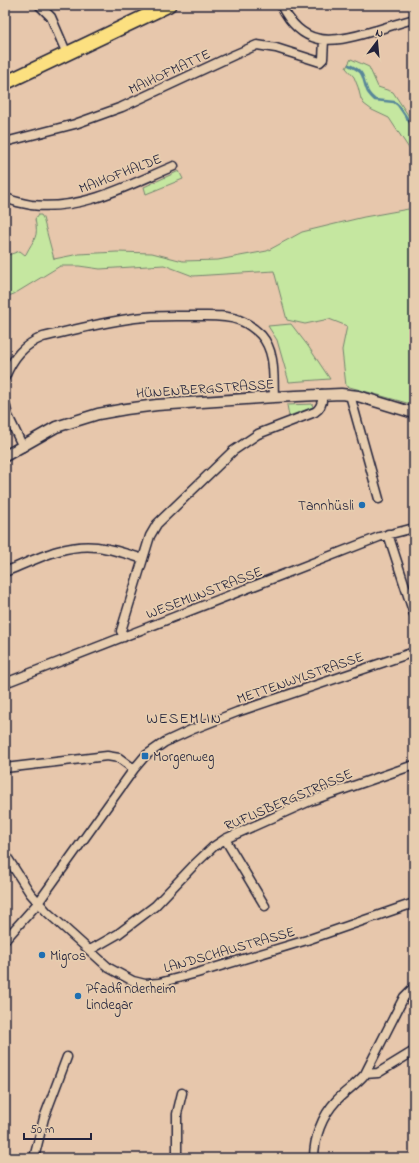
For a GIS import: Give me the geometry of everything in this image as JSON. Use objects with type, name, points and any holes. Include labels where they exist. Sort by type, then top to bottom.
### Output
[{"type":"main road","points":[[5,83],[169,5]]},
{"type":"street","points":[[39,5],[51,17],[67,54]]},
{"type":"street","points":[[281,5],[286,16],[298,29],[312,37],[324,40],[350,38],[414,19]]},
{"type":"street","name":"MAIHOFMATTE","points":[[5,142],[74,124],[122,108],[234,55],[257,46],[276,48],[320,62],[323,59],[324,40]]},
{"type":"street","name":"MAIHOFHALDE","points":[[5,197],[22,203],[39,206],[78,203],[104,196],[174,166]]},
{"type":"street","points":[[5,377],[10,363],[20,352],[34,340],[43,337],[110,322],[136,318],[166,316],[225,316],[251,326],[262,336],[269,348],[273,362],[274,397]]},
{"type":"street","points":[[124,637],[121,631],[150,536],[157,524],[233,451],[258,434],[315,412],[320,407],[322,394]]},
{"type":"street","name":"HÜNENBERGSTRASSE","points":[[5,456],[56,427],[105,412],[157,405],[322,394],[350,395],[414,413]]},
{"type":"street","points":[[350,395],[379,499]]},
{"type":"street","points":[[5,403],[8,416],[23,447]]},
{"type":"street","name":"WESEMLINSTRASSE","points":[[5,683],[388,534],[414,528]]},
{"type":"street","points":[[388,534],[414,614]]},
{"type":"street","points":[[5,572],[58,551],[80,547],[97,547],[143,558]]},
{"type":"street","name":"METTENWYLSTRASSE","points":[[5,940],[38,903],[134,769],[145,756],[165,742],[237,712],[414,652]]},
{"type":"street","points":[[5,768],[107,756],[119,758],[134,769]]},
{"type":"street","name":"RUFLISBERGSTRASSE","points":[[90,950],[118,934],[156,906],[194,865],[213,847],[225,839],[310,801],[414,765]]},
{"type":"street","points":[[225,839],[265,906]]},
{"type":"street","name":"LANDSCHAUSTRASSE","points":[[5,854],[38,903],[109,968],[133,981],[145,984],[159,983],[198,973],[307,940],[414,903]]},
{"type":"street","points":[[314,1158],[317,1133],[327,1114],[336,1101],[358,1083],[365,1074],[404,997],[414,987]]},
{"type":"street","points":[[365,1074],[378,1073],[414,1051]]},
{"type":"street","points":[[34,1158],[44,1118],[68,1057]]},
{"type":"street","points":[[177,1158],[177,1114],[182,1093]]},
{"type":"green space","points":[[351,59],[369,67],[378,87],[393,92],[410,118],[414,117],[414,156],[389,118],[372,110],[364,104],[354,77],[346,68]]},
{"type":"green space","points":[[179,171],[183,179],[146,194],[144,187]]},
{"type":"green space","points":[[414,208],[414,405],[346,386],[342,350],[347,326],[329,319],[305,324],[287,320],[274,271],[193,276],[164,265],[100,269],[79,266],[60,266],[14,294],[5,297],[5,256],[20,251],[25,255],[26,254],[35,238],[35,219],[38,215],[41,215],[43,218],[54,259],[79,254],[117,252],[152,253],[183,261],[218,260],[267,251],[302,232],[364,217]]},
{"type":"green space","points":[[291,324],[330,379],[289,382],[277,340],[268,326]]},
{"type":"green space","points":[[312,404],[313,407],[289,416],[287,405]]},
{"type":"waterway","points":[[349,65],[361,72],[368,91],[375,100],[394,102],[398,105],[411,124],[414,124]]},
{"type":"place","name":"Tannhüsli","points":[[362,505]]},
{"type":"place","name":"Morgenweg","points":[[145,756]]},
{"type":"place","name":"Migros","points":[[42,955]]},
{"type":"place","name":"Pfadfinderheim Lindegar","points":[[78,996]]},
{"type":"district","name":"WESEMLIN","points":[[184,718]]}]
